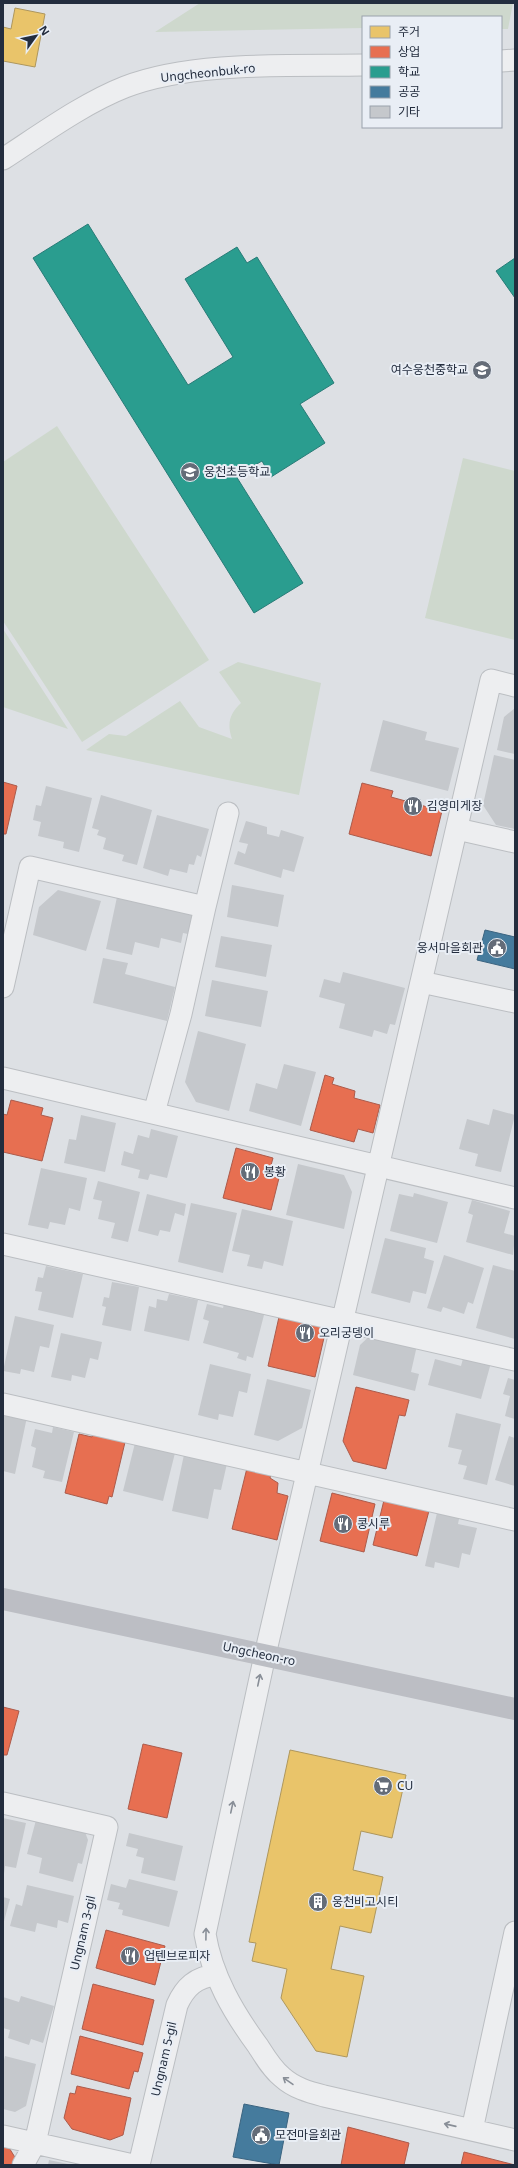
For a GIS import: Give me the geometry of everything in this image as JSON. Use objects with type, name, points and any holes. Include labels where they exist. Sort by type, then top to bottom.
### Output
[{"type":"street","points":[[502,61],[515,60]]},
{"type":"street","name":"Ungcheonbuk-ro","points":[[3,159],[108,94],[144,81],[164,76],[213,70],[362,65]]},
{"type":"street","points":[[515,686],[491,680],[265,1655],[205,1934],[208,1955],[228,2001],[259,2049],[282,2078],[294,2086],[324,2096],[515,2140]]},
{"type":"street","points":[[154,1113],[181,1014],[228,813]]},
{"type":"street","points":[[457,830],[515,842]]},
{"type":"street","points":[[3,987],[30,867],[205,907]]},
{"type":"street","points":[[421,982],[515,1002]]},
{"type":"street","points":[[3,1078],[515,1198]]},
{"type":"street","points":[[3,1244],[515,1360]]},
{"type":"street","points":[[3,1404],[515,1520]]},
{"type":"street","name":"Ungcheon-ro","points":[[3,1599],[515,1709]]},
{"type":"street","name":"Ungnam 3-gil","points":[[3,1803],[107,1827],[34,2143]]},
{"type":"street","points":[[472,2130],[515,1932]]},
{"type":"street","name":"Ungnam 5-gil","points":[[139,2165],[177,2005],[182,1994],[191,1984],[200,1978],[216,1975]]},
{"type":"street","points":[[3,2136],[133,2165]]},
{"type":"street","points":[[23,2165],[34,2143]]},
{"type":"shaded area","points":[[200,3],[513,3],[508,29],[502,29],[502,16],[362,16],[362,28],[155,32]]},
{"type":"shaded area","points":[[57,426],[209,660],[82,742],[3,621],[3,462]]},
{"type":"shaded area","points":[[463,458],[515,471],[515,640],[425,618]]},
{"type":"shaded area","points":[[3,629],[68,729],[3,707]]},
{"type":"shaded area","points":[[238,662],[321,683],[299,795],[86,750],[109,734],[126,736],[180,701],[199,727],[232,739],[229,724],[230,720],[234,711],[241,703],[219,672]]},
{"type":"building: 주거","points":[[15,8],[45,14],[35,67],[3,61],[3,27],[11,29]]},
{"type":"building: 주거","name":"웅천비고시티","points":[[290,1750],[406,1775],[392,1838],[361,1831],[353,1870],[383,1877],[371,1933],[340,1926],[331,1969],[364,1976],[347,2057],[316,2051],[281,1998],[287,1969],[252,1961],[256,1943],[249,1942]]},
{"type":"building: 상업","points":[[3,782],[17,786],[6,834],[3,834]]},
{"type":"building: 상업","points":[[362,783],[393,791],[391,797],[442,811],[431,856],[349,834]]},
{"type":"building: 상업","points":[[325,1075],[334,1078],[332,1084],[355,1091],[354,1098],[380,1105],[373,1133],[358,1129],[354,1142],[310,1130]]},
{"type":"building: 상업","points":[[11,1100],[43,1108],[41,1115],[53,1118],[42,1161],[3,1152],[3,1114],[7,1115]]},
{"type":"building: 상업","points":[[236,1148],[273,1158],[268,1176],[279,1178],[271,1210],[223,1198]]},
{"type":"building: 상업","points":[[281,1308],[318,1316],[326,1329],[315,1377],[268,1366]]},
{"type":"building: 상업","points":[[356,1387],[409,1400],[405,1416],[399,1415],[386,1469],[353,1461],[343,1441]]},
{"type":"building: 상업","points":[[94,1430],[126,1438],[112,1497],[109,1496],[107,1504],[65,1493],[79,1434],[92,1437]]},
{"type":"building: 상업","points":[[247,1468],[271,1474],[270,1478],[278,1483],[277,1493],[288,1496],[277,1540],[232,1529]]},
{"type":"building: 상업","points":[[332,1493],[375,1504],[364,1552],[320,1541]]},
{"type":"building: 상업","points":[[385,1496],[430,1507],[417,1556],[373,1545]]},
{"type":"building: 상업","points":[[3,1707],[19,1711],[7,1755],[3,1755]]},
{"type":"building: 상업","points":[[143,1744],[182,1753],[167,1818],[128,1809]]},
{"type":"building: 상업","points":[[106,1930],[165,1946],[155,1985],[96,1968]]},
{"type":"building: 상업","points":[[93,1984],[154,2000],[143,2045],[82,2029]]},
{"type":"building: 상업","points":[[80,2036],[143,2053],[138,2072],[134,2071],[129,2089],[71,2074]]},
{"type":"building: 상업","points":[[77,2086],[131,2098],[123,2135],[110,2140],[72,2129],[64,2118],[70,2093],[75,2094]]},
{"type":"building: 상업","points":[[348,2127],[409,2143],[404,2165],[341,2165]]},
{"type":"building: 상업","points":[[3,2138],[16,2159],[18,2165],[3,2165]]},
{"type":"building: 상업","points":[[464,2152],[515,2165],[461,2165]]},
{"type":"building: 학교","points":[[88,224],[188,385],[233,357],[185,279],[237,247],[247,263],[257,257],[334,383],[300,404],[325,443],[271,477],[262,461],[236,476],[303,583],[254,613],[33,258]]},
{"type":"building: 학교","points":[[515,258],[515,298],[496,271]]},
{"type":"building: 공공","name":"웅서마을회관","points":[[485,930],[515,937],[515,969],[477,960]]},
{"type":"building: 공공","name":"모전마을회관","points":[[244,2104],[289,2113],[279,2165],[233,2157]]},
{"type":"building: 기타","points":[[515,708],[515,754],[497,750],[504,717]]},
{"type":"building: 기타","points":[[383,720],[427,732],[425,740],[459,748],[448,791],[370,771]]},
{"type":"building: 기타","points":[[494,755],[515,760],[515,829],[496,825],[483,805]]},
{"type":"building: 기타","points":[[46,786],[92,798],[79,852],[63,848],[64,842],[38,836],[41,822],[33,820],[36,805],[41,806]]},
{"type":"building: 기타","points":[[101,795],[152,810],[137,865],[122,861],[124,855],[103,849],[106,838],[97,835],[99,830],[92,828]]},
{"type":"building: 기타","points":[[157,815],[209,829],[201,857],[197,855],[194,865],[189,864],[187,873],[170,869],[168,876],[143,868]]},
{"type":"building: 기타","points":[[246,821],[267,827],[267,834],[279,837],[281,830],[304,837],[294,872],[283,869],[281,878],[234,864],[238,851],[245,854],[248,844],[239,842]]},
{"type":"building: 기타","points":[[232,885],[284,895],[278,927],[227,917]]},
{"type":"building: 기타","points":[[58,890],[101,901],[86,951],[33,935],[39,907]]},
{"type":"building: 기타","points":[[117,897],[192,915],[188,934],[183,933],[181,943],[161,938],[159,948],[135,942],[132,955],[106,949]]},
{"type":"building: 기타","points":[[221,936],[272,945],[266,977],[215,967]]},
{"type":"building: 기타","points":[[103,958],[128,963],[125,974],[175,987],[167,1021],[93,1003]]},
{"type":"building: 기타","points":[[343,972],[405,988],[395,1025],[390,1024],[387,1034],[374,1030],[372,1037],[339,1028],[345,1004],[319,997],[324,979],[340,983]]},
{"type":"building: 기타","points":[[212,980],[268,991],[261,1027],[205,1016]]},
{"type":"building: 기타","points":[[198,1031],[246,1044],[229,1111],[196,1102],[185,1082]]},
{"type":"building: 기타","points":[[284,1064],[316,1072],[301,1126],[249,1111],[256,1083],[277,1089]]},
{"type":"building: 기타","points":[[493,1109],[515,1115],[501,1172],[475,1166],[478,1154],[459,1149],[467,1119],[489,1125]]},
{"type":"building: 기타","points":[[81,1115],[116,1123],[105,1172],[64,1163],[69,1139],[76,1140]]},
{"type":"building: 기타","points":[[151,1129],[178,1136],[167,1178],[150,1174],[148,1180],[138,1178],[140,1170],[121,1165],[124,1151],[133,1154],[138,1135],[149,1138]]},
{"type":"building: 기타","points":[[298,1164],[344,1175],[352,1192],[344,1229],[286,1215]]},
{"type":"building: 기타","points":[[41,1168],[87,1178],[80,1211],[69,1208],[65,1225],[50,1222],[48,1229],[28,1225]]},
{"type":"building: 기타","points":[[98,1181],[140,1192],[128,1242],[111,1238],[115,1223],[98,1219],[102,1201],[93,1199]]},
{"type":"building: 기타","points":[[414,1193],[448,1202],[437,1243],[390,1231],[399,1194],[413,1197]]},
{"type":"building: 기타","points":[[147,1194],[186,1204],[184,1216],[175,1213],[170,1232],[160,1230],[158,1236],[138,1231]]},
{"type":"building: 기타","points":[[472,1200],[510,1211],[504,1233],[515,1236],[513,1255],[466,1242],[473,1215],[468,1213]]},
{"type":"building: 기타","points":[[191,1203],[237,1213],[223,1273],[178,1262]]},
{"type":"building: 기타","points":[[242,1209],[293,1221],[283,1266],[264,1261],[262,1269],[247,1266],[250,1255],[232,1251]]},
{"type":"building: 기타","points":[[385,1238],[426,1248],[424,1258],[434,1261],[426,1294],[413,1291],[410,1303],[371,1293]]},
{"type":"building: 기타","points":[[444,1255],[484,1268],[473,1304],[468,1302],[464,1314],[443,1307],[441,1312],[427,1308]]},
{"type":"building: 기타","points":[[493,1265],[515,1271],[515,1339],[476,1328]]},
{"type":"building: 기타","points":[[46,1266],[83,1274],[73,1318],[38,1310],[42,1292],[35,1291],[38,1277],[43,1278]]},
{"type":"building: 기타","points":[[112,1282],[139,1287],[131,1331],[102,1325],[106,1307],[102,1306],[104,1297],[109,1298]]},
{"type":"building: 기타","points":[[169,1294],[198,1300],[189,1341],[144,1331],[149,1306],[156,1308],[157,1299],[167,1301]]},
{"type":"building: 기타","points":[[225,1300],[265,1311],[253,1358],[247,1356],[246,1361],[237,1358],[239,1353],[203,1343],[209,1321],[203,1319],[207,1304],[223,1308]]},
{"type":"building: 기타","points":[[15,1316],[54,1325],[49,1348],[40,1346],[34,1372],[21,1369],[20,1374],[3,1371]]},
{"type":"building: 기타","points":[[376,1330],[418,1341],[411,1372],[419,1374],[415,1391],[353,1375],[360,1345]]},
{"type":"building: 기타","points":[[61,1333],[102,1342],[98,1360],[90,1358],[85,1378],[72,1375],[71,1381],[51,1377]]},
{"type":"building: 기타","points":[[465,1351],[492,1359],[481,1399],[428,1385],[435,1359],[461,1366]]},
{"type":"building: 기타","points":[[210,1364],[251,1374],[247,1393],[239,1391],[233,1417],[219,1414],[218,1420],[198,1415]]},
{"type":"building: 기타","points":[[508,1378],[515,1380],[515,1419],[505,1416],[510,1396],[503,1394]]},
{"type":"building: 기타","points":[[267,1379],[311,1390],[302,1428],[278,1441],[254,1435]]},
{"type":"building: 기타","points":[[3,1412],[27,1417],[15,1474],[3,1471]]},
{"type":"building: 기타","points":[[456,1413],[501,1424],[487,1485],[463,1479],[467,1466],[458,1464],[462,1450],[448,1447]]},
{"type":"building: 기타","points":[[53,1427],[74,1432],[62,1482],[43,1478],[45,1471],[32,1467],[36,1448],[31,1446],[35,1429],[52,1433]]},
{"type":"building: 기타","points":[[509,1436],[515,1438],[515,1486],[495,1480]]},
{"type":"building: 기타","points":[[135,1443],[175,1453],[163,1501],[123,1491]]},
{"type":"building: 기타","points":[[185,1450],[228,1459],[221,1490],[214,1489],[208,1519],[172,1511]]},
{"type":"building: 기타","points":[[439,1504],[461,1509],[458,1524],[477,1528],[470,1555],[462,1553],[459,1568],[435,1562],[434,1568],[425,1566]]},
{"type":"building: 기타","points":[[3,1818],[26,1823],[16,1868],[5,1866],[4,1874]]},
{"type":"building: 기타","points":[[36,1820],[85,1832],[88,1840],[82,1864],[78,1863],[73,1882],[39,1873],[42,1858],[27,1854]]},
{"type":"building: 기타","points":[[129,1833],[183,1846],[175,1881],[141,1873],[144,1858],[136,1856],[138,1849],[126,1846]]},
{"type":"building: 기타","points":[[129,1879],[178,1891],[169,1927],[122,1915],[123,1910],[118,1909],[120,1903],[107,1900],[111,1884],[126,1888]]},
{"type":"building: 기타","points":[[27,1885],[74,1896],[68,1923],[58,1920],[57,1928],[37,1923],[35,1932],[10,1926],[16,1904],[22,1906]]},
{"type":"building: 기타","points":[[3,1897],[10,1899],[3,1925]]},
{"type":"building: 기타","points":[[21,1996],[54,2006],[43,2043],[31,2039],[29,2045],[8,2038],[10,2030],[3,2028],[3,1997],[19,2002]]},
{"type":"building: 기타","points":[[5,2056],[36,2064],[26,2106],[15,2112],[3,2109],[3,2064]]},
{"type":"building: 기타","points":[[49,2160],[68,2164],[68,2165],[48,2165]]},
{"type":"place","name":"여수웅천중학교","points":[[482,370]]},
{"type":"place","name":"웅천초등학교","points":[[190,472]]},
{"type":"place","name":"김영미게장","points":[[413,806]]},
{"type":"place","name":"웅서마을회관","points":[[497,948]]},
{"type":"place","name":"봉황","points":[[250,1172]]},
{"type":"place","name":"오리궁뎅이","points":[[305,1333]]},
{"type":"place","name":"콩시루","points":[[343,1524]]},
{"type":"place","name":"CU","points":[[383,1786]]},
{"type":"place","name":"웅천비고시티","points":[[318,1902]]},
{"type":"place","name":"업텐브로피자","points":[[130,1956]]},
{"type":"place","name":"모전마을회관","points":[[261,2135]]}]
